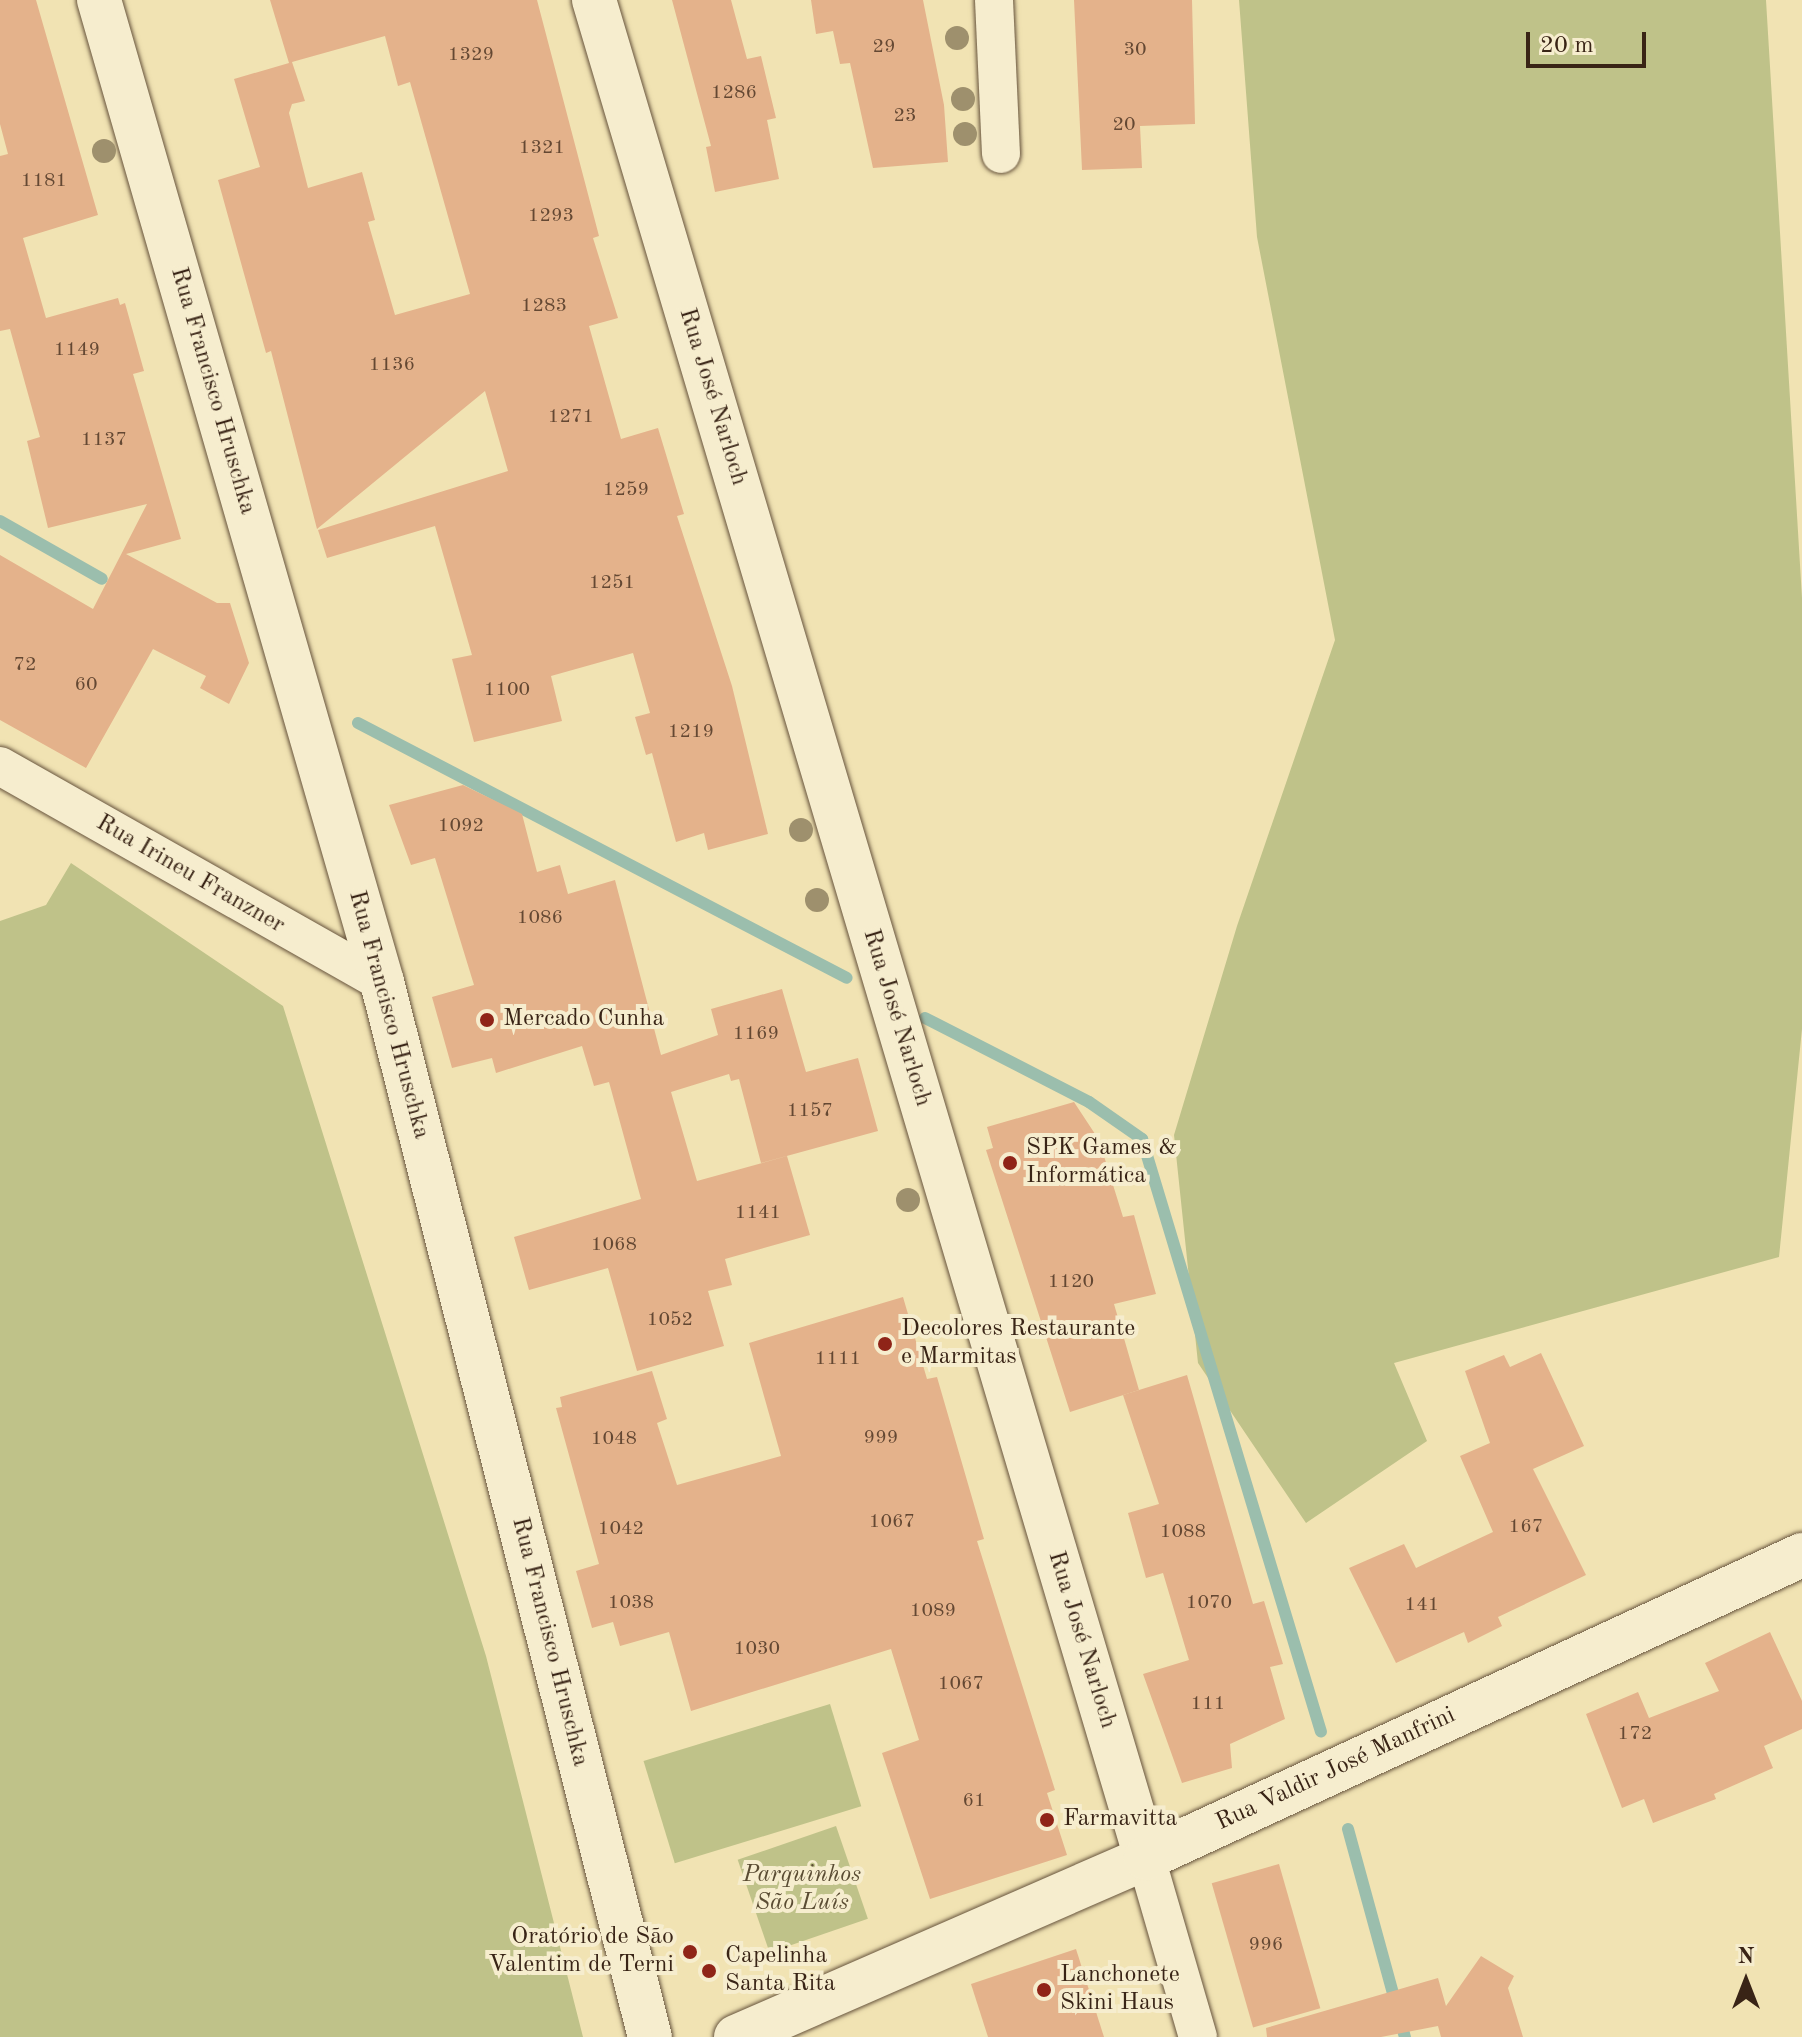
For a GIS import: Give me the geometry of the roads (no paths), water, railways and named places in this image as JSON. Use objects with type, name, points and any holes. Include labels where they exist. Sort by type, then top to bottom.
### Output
[{"type":"street","name":"Rua Francisco Hruschka","points":[[99,0],[382,982],[650,2037]]},
{"type":"street","name":"Rua José Narloch","points":[[594,0],[1198,2037]]},
{"type":"street","points":[[994,0],[1001,154]]},
{"type":"street","name":"Rua Irineu Franzner","points":[[0,766],[382,982]]},
{"type":"street","name":"Rua Valdir José Manfrini","points":[[736,2037],[1146,1858],[1802,1555]]},
{"type":"waterway","points":[[0,521],[102,579]]},
{"type":"waterway","points":[[358,723],[847,978]]},
{"type":"waterway","points":[[925,1018],[1089,1102],[1142,1139],[1321,1732]]},
{"type":"waterway","points":[[1348,1829],[1405,2037]]},
{"type":"place","name":"Mercado Cunha","points":[[487,1020]]},
{"type":"place","name":"SPK Games & Informática","points":[[1010,1163]]},
{"type":"place","name":"Decolores Restaurante e Marmitas","points":[[885,1344]]},
{"type":"place","name":"Farmavitta","points":[[1047,1820]]},
{"type":"place","name":"Oratório de São Valentim de Terni","points":[[690,1952]]},
{"type":"place","name":"Capelinha Santa Rita","points":[[709,1971]]},
{"type":"place","name":"Lanchonete Skini Haus","points":[[1044,1990]]},
{"type":"park label","name":"Parquinhos São Luís","points":[[802,1890]]}]
